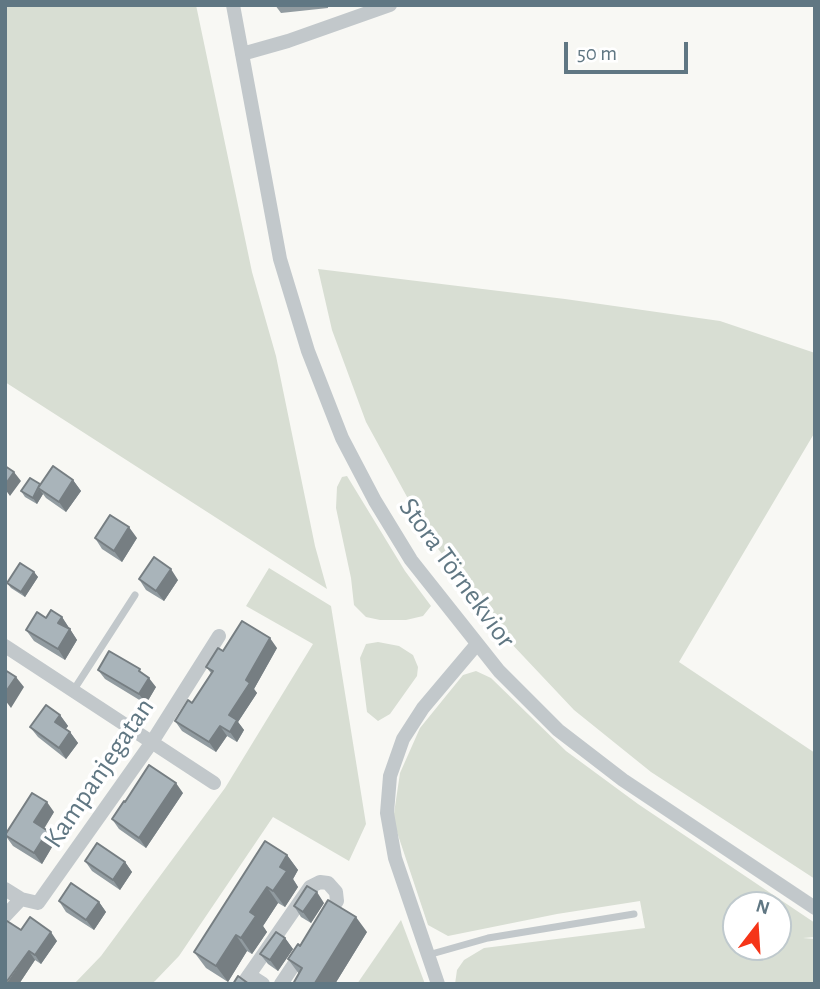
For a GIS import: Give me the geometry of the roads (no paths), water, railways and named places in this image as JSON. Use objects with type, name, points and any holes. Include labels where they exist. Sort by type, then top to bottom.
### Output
[{"type":"street","name":"Stora Törnekvior","points":[[233,5],[279,258],[309,351],[342,438],[375,501],[411,560],[499,671],[558,730],[623,780],[815,908]]},
{"type":"street","points":[[242,54],[288,41],[352,15],[390,5]]},
{"type":"street","name":"Kampanjegatan","points":[[5,916],[21,899],[38,903],[152,742],[219,636]]},
{"type":"street","points":[[438,984],[395,858],[387,813],[390,776],[403,739],[423,708],[477,644]]},
{"type":"street","points":[[5,646],[214,783]]},
{"type":"street","points":[[263,984],[246,979],[310,887],[320,882],[328,883],[336,891],[337,901],[281,984]]},
{"type":"street","points":[[5,889],[21,899]]},
{"type":"lane","points":[[73,691],[135,596]]},
{"type":"lane","points":[[428,955],[488,938],[634,914]]}]
